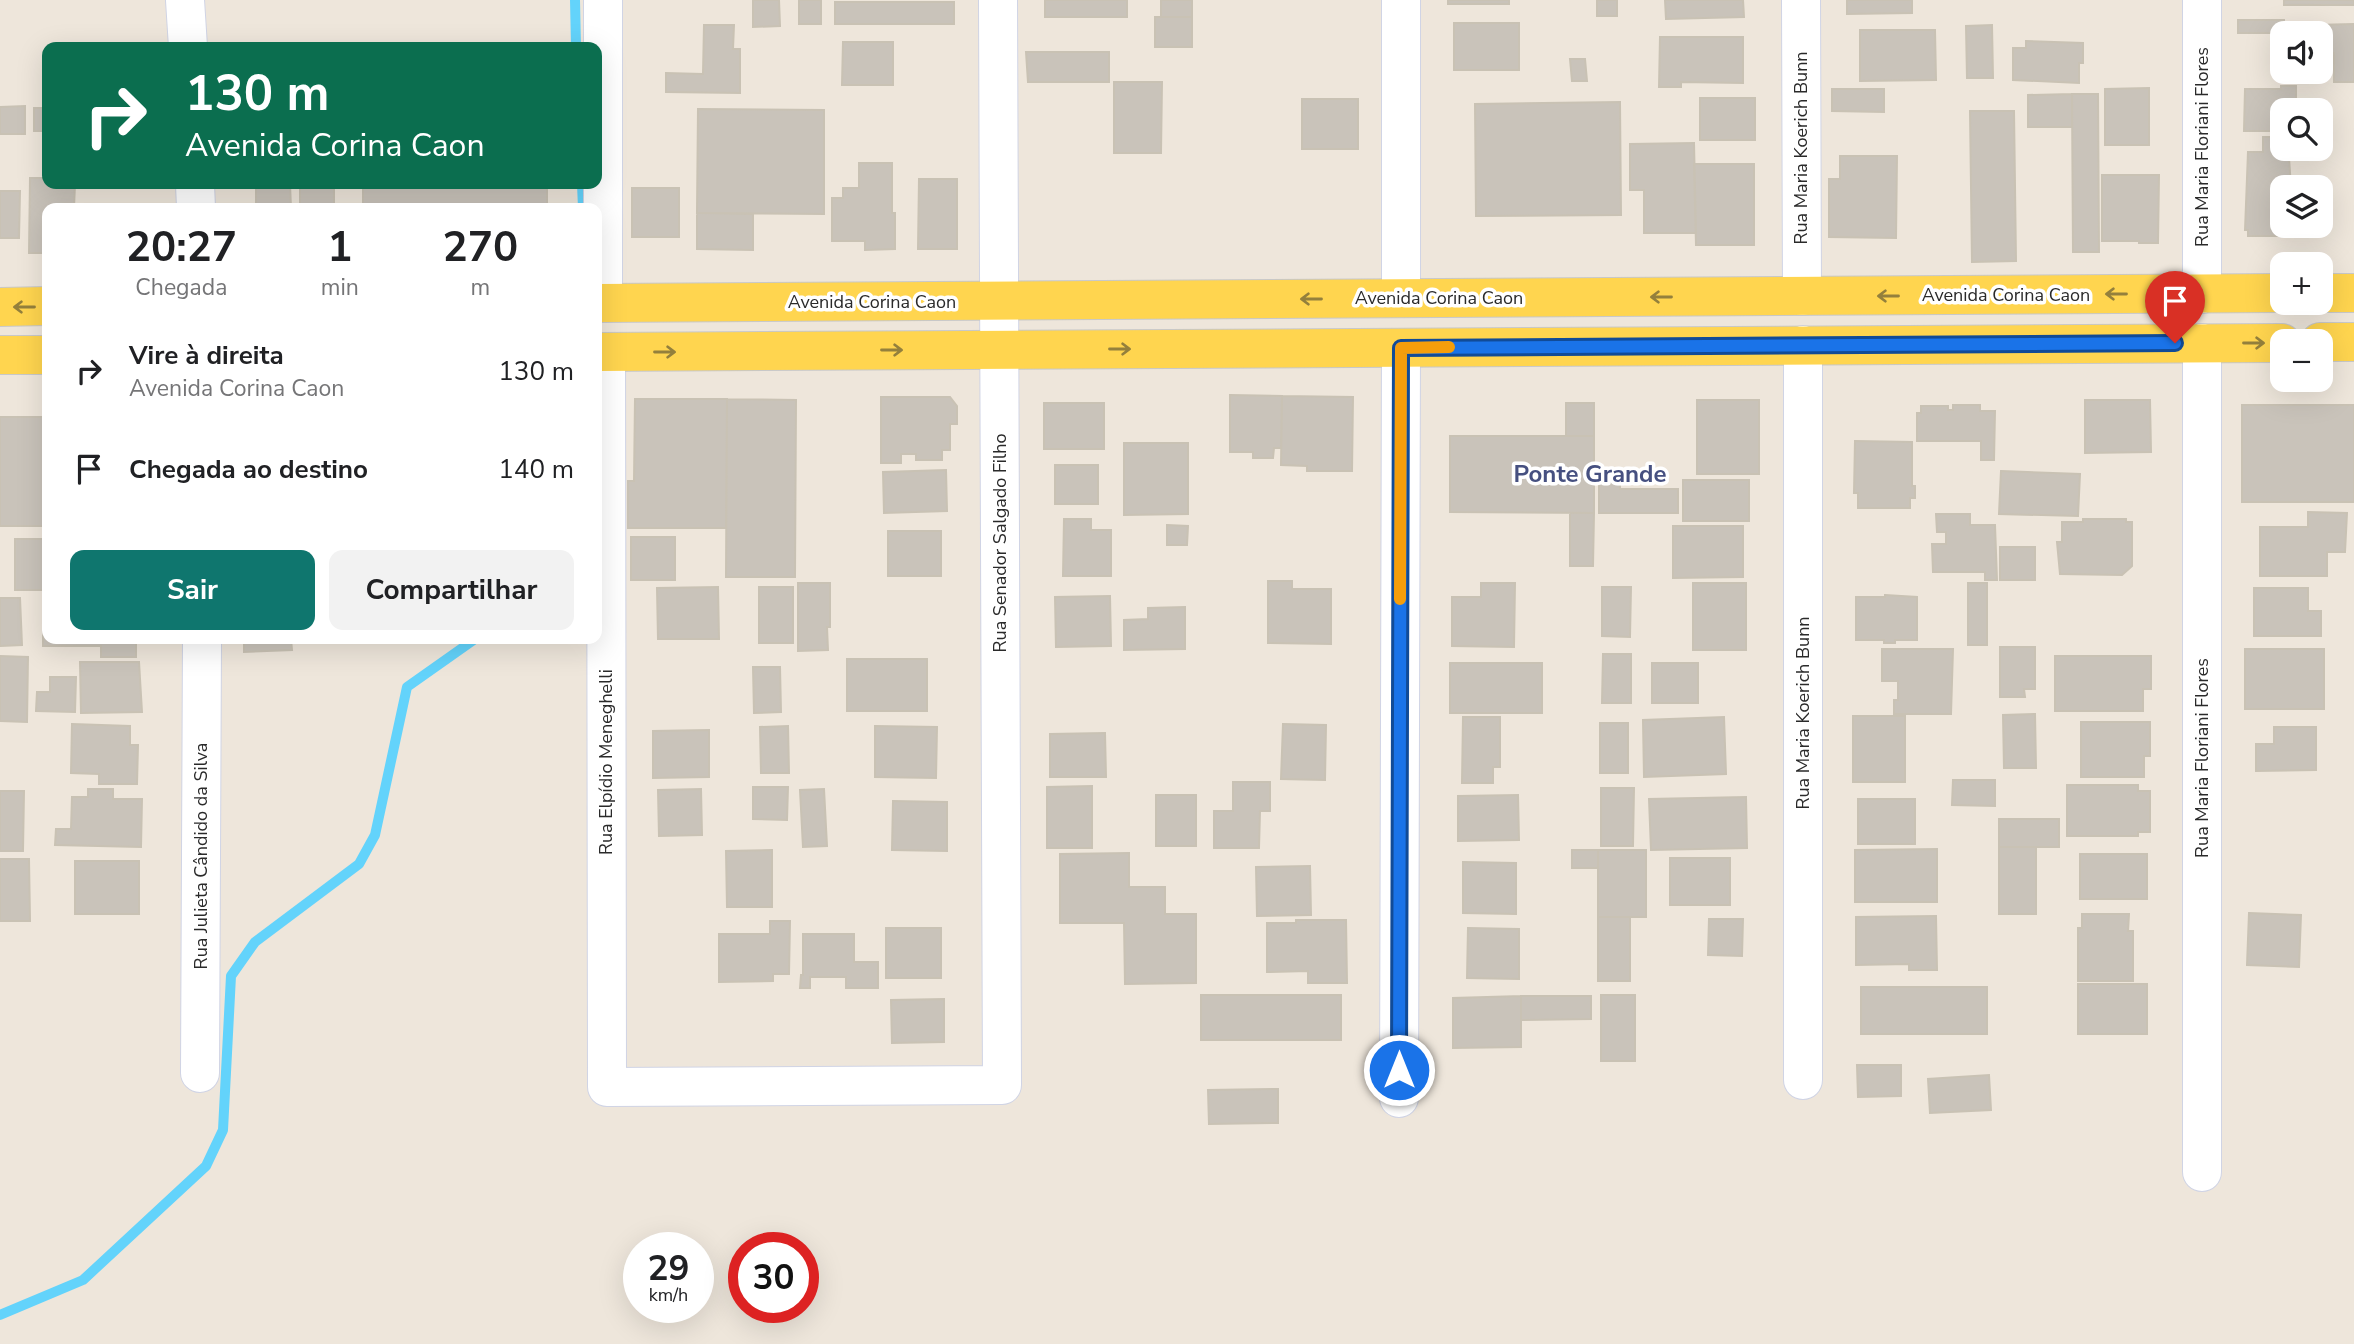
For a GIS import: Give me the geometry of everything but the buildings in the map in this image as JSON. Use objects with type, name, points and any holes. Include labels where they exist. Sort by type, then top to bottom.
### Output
[{"type":"main road","name":"Avenida Corina Caon","points":[[602,303],[2270,293]]},
{"type":"main road","points":[[2333,293],[2354,293]]},
{"type":"main road","points":[[0,307],[42,306]]},
{"type":"main road","points":[[2333,342],[2354,342]]},
{"type":"main road","points":[[602,352],[2270,343]]},
{"type":"main road","points":[[0,355],[42,355]]},
{"type":"street","points":[[185,0],[188,42]]},
{"type":"street","points":[[602,101],[603,0]]},
{"type":"street","name":"Rua Senador Salgado Filho","points":[[607,1087],[1002,1085],[998,0]]},
{"type":"street","points":[[1401,0],[1401,298]]},
{"type":"street","name":"Rua Maria Koerich Bunn","points":[[1801,0],[1802,296]]},
{"type":"street","name":"Rua Maria Floriani Flores","points":[[2202,0],[2202,294]]},
{"type":"street","name":"Rua Maria Floriani Flores","points":[[2202,343],[2202,1172]]},
{"type":"street","name":"Rua Maria Koerich Bunn","points":[[1803,345],[1804,1080]]},
{"type":"street","points":[[1399,1098],[1401,348]]},
{"type":"street","name":"Rua Elpídio Meneghelli","points":[[602,474],[607,1087]]},
{"type":"street","name":"Rua Julieta Cândido da Silva","points":[[200,1073],[202,644]]},
{"type":"waterway","points":[[575,0],[576,42]]},
{"type":"waterway","points":[[582,189],[583,203]]},
{"type":"waterway","points":[[0,1315],[83,1280],[206,1166],[223,1130],[231,976],[255,942],[359,864],[375,835],[407,687],[468,644]]},
{"type":"slow traffic","points":[[1400,599],[1401,348],[1449,347]]},
{"type":"district","name":"Ponte Grande","points":[[1590,474]]},
{"type":"route","points":[[1399,1070],[1401,348],[2175,343]]}]
